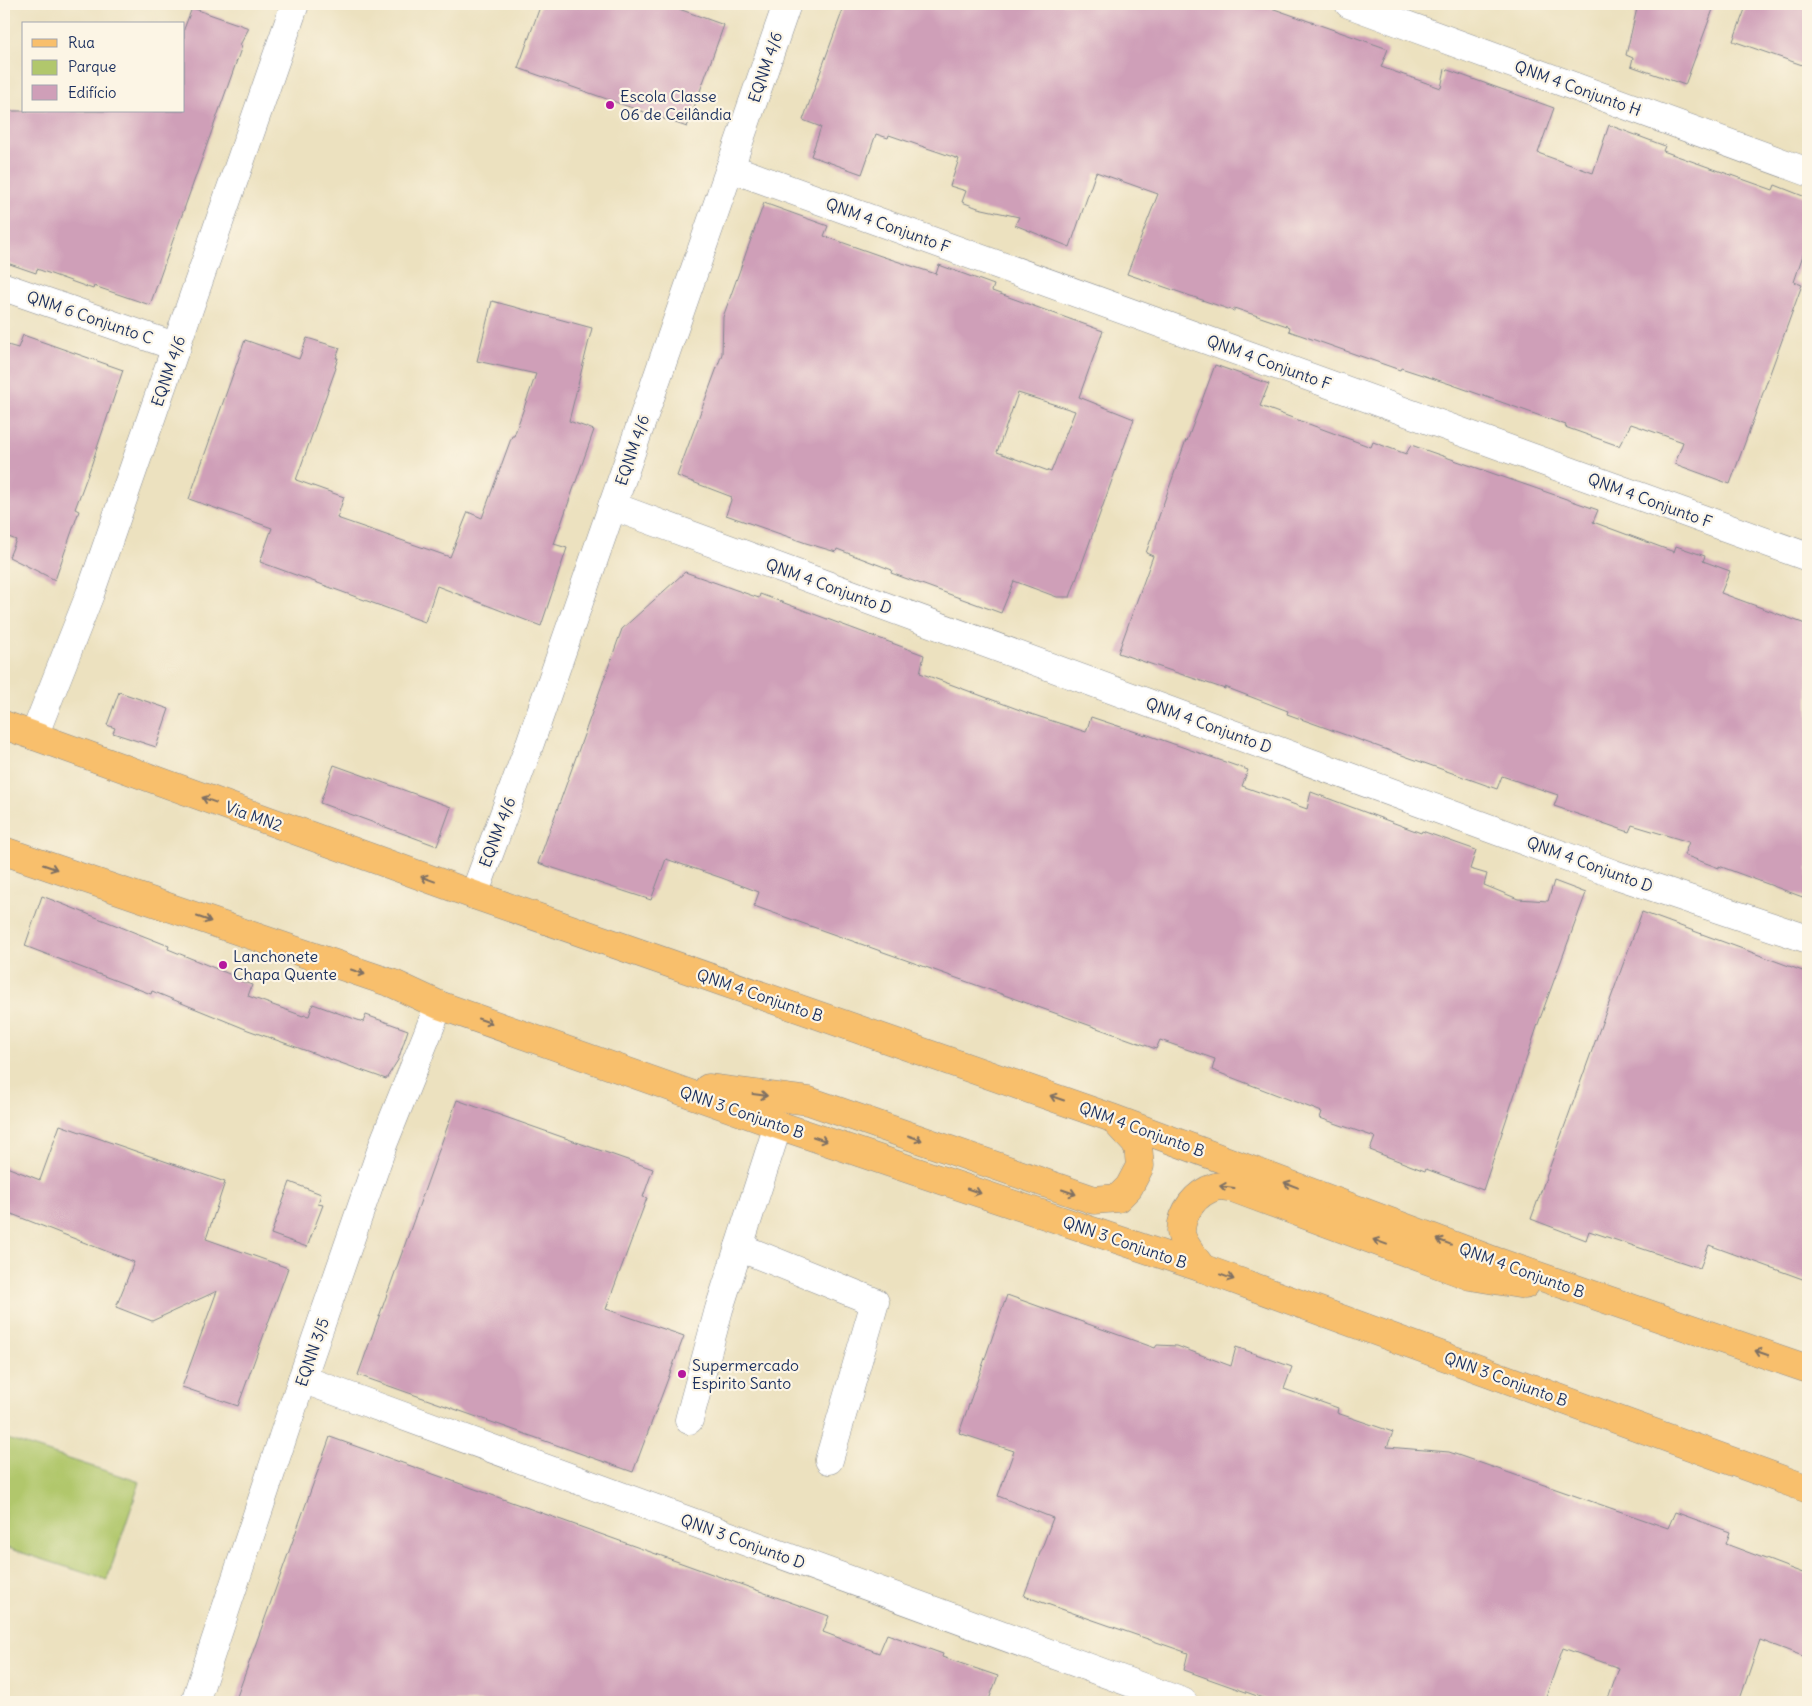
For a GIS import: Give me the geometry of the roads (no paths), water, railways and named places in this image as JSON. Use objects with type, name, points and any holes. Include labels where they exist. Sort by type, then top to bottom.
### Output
[{"type":"main road","name":"Via MN2","points":[[4,726],[474,895]]},
{"type":"main road","points":[[4,852],[394,984],[439,1005]]},
{"type":"main road","name":"QNM 4 Conjunto B","points":[[474,895],[1112,1118],[1489,1258],[1808,1369]]},
{"type":"main road","name":"QNN 3 Conjunto B","points":[[439,1005],[778,1125],[1202,1268],[1808,1489]]},
{"type":"main road","points":[[659,1082],[809,1100],[1094,1200],[1118,1198],[1129,1187],[1140,1166],[1138,1146],[1112,1118]]},
{"type":"main road","points":[[1202,1268],[1188,1248],[1181,1232],[1186,1213],[1192,1201],[1216,1186],[1230,1187],[1470,1276],[1596,1296]]},
{"type":"street","name":"EQNM 4/6","points":[[34,736],[90,594],[177,347],[294,4]]},
{"type":"street","name":"EQNM 4/6","points":[[474,895],[528,749],[787,4]]},
{"type":"street","name":"QNM 4 Conjunto H","points":[[1349,4],[1808,172]]},
{"type":"street","name":"QNM 4 Conjunto F","points":[[730,168],[1808,556]]},
{"type":"street","name":"QNM 6 Conjunto C","points":[[4,287],[177,347]]},
{"type":"street","name":"QNM 4 Conjunto D","points":[[612,506],[1614,874],[1808,939]]},
{"type":"street","name":"EQNN 3/5","points":[[195,1702],[302,1379],[384,1142],[439,1005]]},
{"type":"street","points":[[689,1420],[720,1309],[778,1125]]},
{"type":"street","points":[[739,1247],[875,1302],[829,1460]]},
{"type":"street","name":"QNN 3 Conjunto D","points":[[302,1379],[1183,1702]]},
{"type":"place","name":"Escola Classe 06 de Ceilândia","points":[[610,105]]},
{"type":"place","name":"Lanchonete Chapa Quente","points":[[223,965]]},
{"type":"place","name":"Supermercado Espirito Santo","points":[[682,1374]]}]
